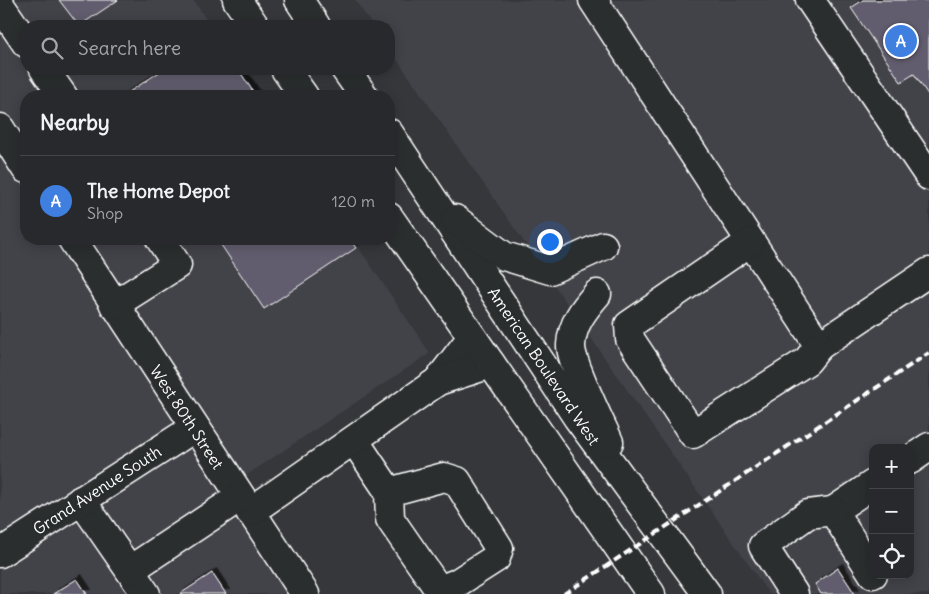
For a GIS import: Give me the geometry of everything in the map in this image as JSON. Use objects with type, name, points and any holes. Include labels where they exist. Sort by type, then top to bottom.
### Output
[{"type":"main road","points":[[237,0],[251,20]]},
{"type":"main road","points":[[299,0],[312,20]]},
{"type":"main road","points":[[593,0],[819,346]]},
{"type":"main road","points":[[810,0],[929,176]]},
{"type":"main road","points":[[0,6],[20,34]]},
{"type":"main road","points":[[48,75],[59,90]]},
{"type":"main road","points":[[289,75],[300,90]]},
{"type":"main road","points":[[349,75],[360,90]]},
{"type":"main road","points":[[0,130],[20,160]]},
{"type":"main road","name":"American Boulevard West","points":[[395,142],[577,417],[706,594]]},
{"type":"main road","points":[[438,206],[504,256],[550,270],[602,246]]},
{"type":"main road","points":[[395,226],[651,594]]},
{"type":"main road","points":[[750,242],[629,325],[630,339],[693,434],[807,360],[819,346],[929,272]]},
{"type":"main road","name":"West 80th Street","points":[[76,245],[194,428],[305,594]]},
{"type":"main road","points":[[114,305],[177,265],[164,245]]},
{"type":"main road","points":[[597,294],[578,316],[570,346],[587,394],[634,496]]},
{"type":"main road","points":[[130,570],[245,505],[354,440],[438,381],[472,337]]},
{"type":"main road","points":[[438,381],[491,364]]},
{"type":"main road","name":"Grand Avenue South","points":[[0,552],[194,428]]},
{"type":"main road","points":[[354,440],[390,492]]},
{"type":"main road","points":[[914,457],[929,447]]},
{"type":"main road","points":[[794,594],[763,546],[808,514],[832,511],[869,487]]},
{"type":"main road","points":[[81,500],[146,594]]},
{"type":"main road","points":[[832,511],[869,569]]},
{"type":"main road","points":[[876,579],[886,594]]},
{"type":"shaded area","points":[[0,0],[193,0],[207,20],[20,20],[20,75],[243,75],[254,90],[20,90],[20,245],[357,245],[430,353],[220,493],[288,594],[0,594]]},
{"type":"shaded area","points":[[355,0],[929,0],[929,594],[769,594],[395,57],[395,20],[369,20]]},
{"type":"building","points":[[59,0],[118,0],[88,20],[74,20]]},
{"type":"building","points":[[863,0],[929,0],[929,96],[914,74],[901,82],[851,8]]},
{"type":"building","points":[[155,75],[242,75],[252,90],[132,90]]},
{"type":"building","points":[[221,245],[354,245],[356,248],[264,309]]},
{"type":"building","points":[[838,568],[855,594],[821,594],[815,584]]},
{"type":"building","points":[[212,573],[226,594],[180,594]]},
{"type":"building","points":[[77,579],[87,594],[53,594]]},
{"type":"railway","points":[[564,594],[929,353]]},
{"type":"place","name":"The Home Depot","points":[[901,41]]}]
